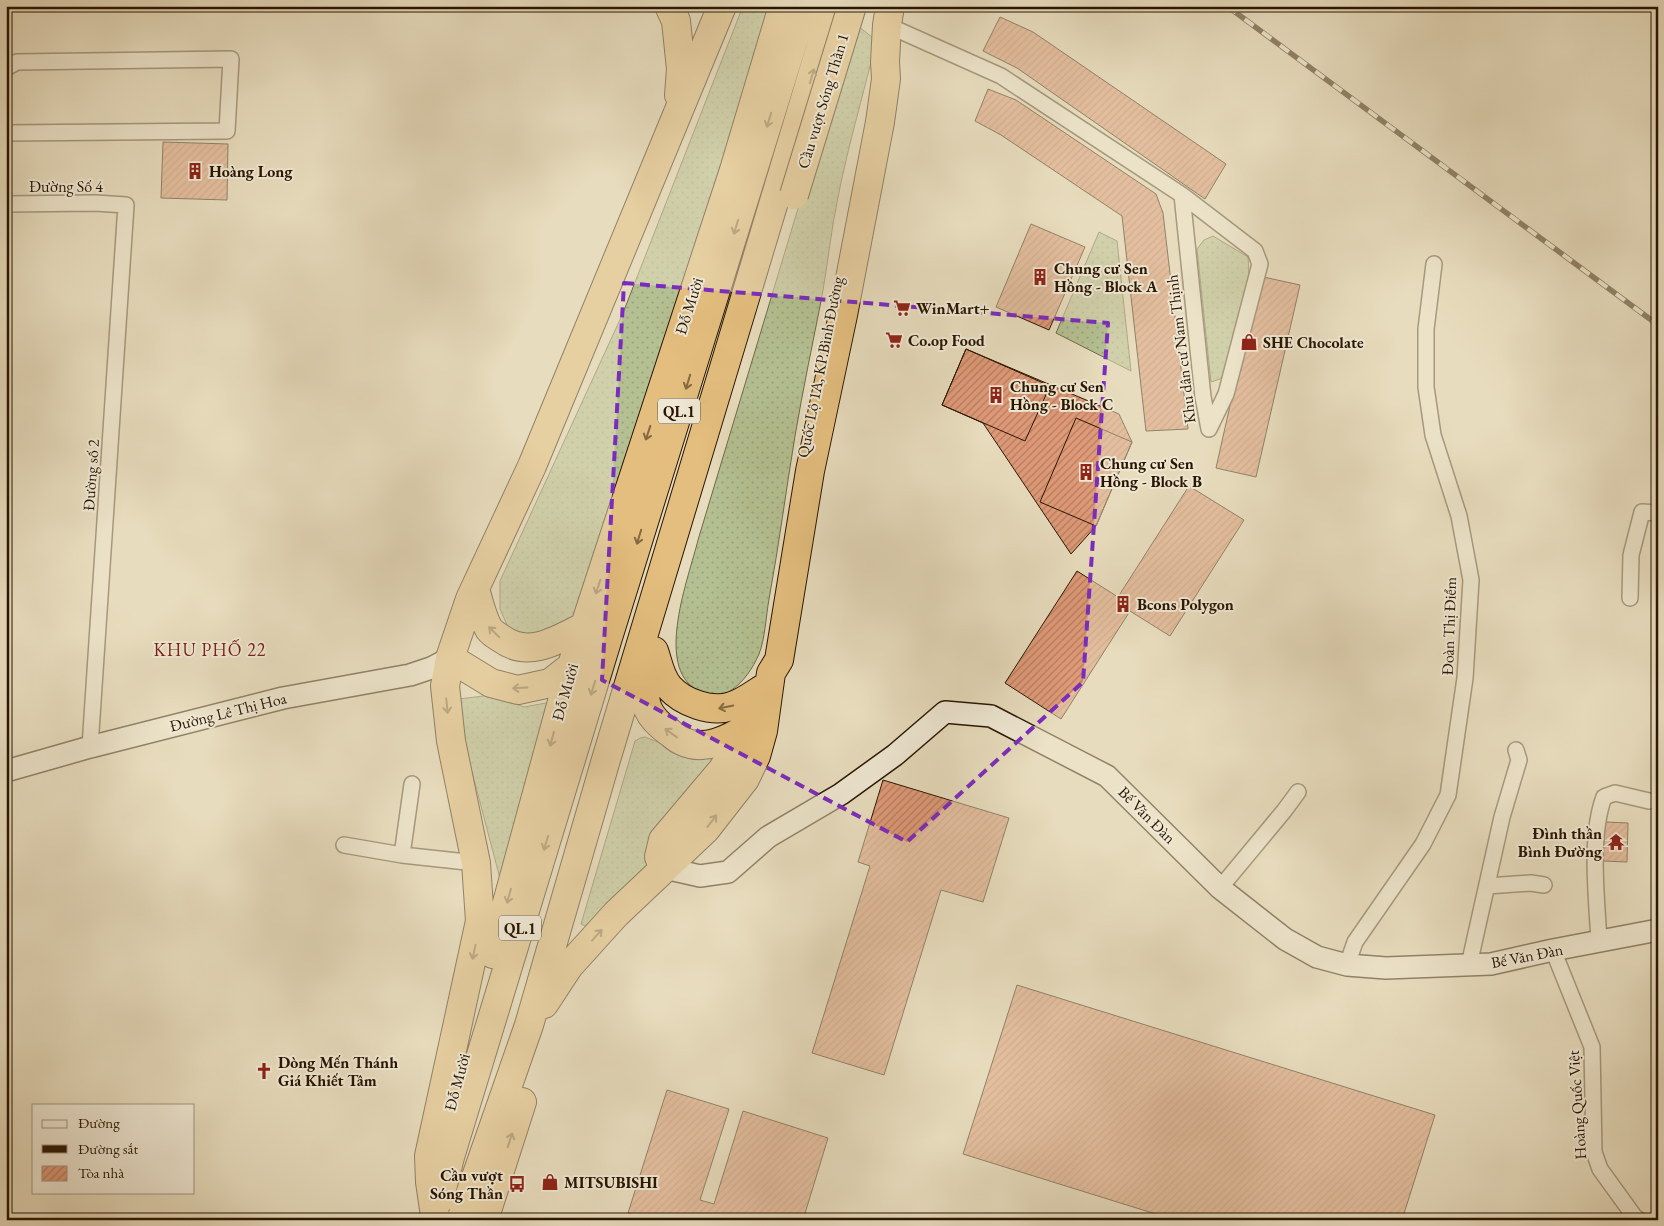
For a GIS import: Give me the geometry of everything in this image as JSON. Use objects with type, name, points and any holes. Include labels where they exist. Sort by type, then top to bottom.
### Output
[{"type":"highway","points":[[669,6],[676,21],[681,69],[678,114]]},
{"type":"highway","points":[[430,1182],[429,1156],[480,921],[476,863],[451,742],[445,686],[450,658],[475,589],[532,466],[722,6]]},
{"type":"highway","name":"QL.1","points":[[742,175],[783,6]]},
{"type":"highway","name":"QL.1","points":[[742,175],[804,6]]},
{"type":"highway","name":"Cầu vượt Sóng Thần 1","points":[[786,192],[833,6]]},
{"type":"highway","points":[[665,868],[659,857],[663,840],[723,769],[748,726],[779,660],[810,471],[843,315],[878,132],[886,79],[884,62],[888,16],[851,6]]},
{"type":"highway","name":"Cầu vượt Sóng Thần 1","points":[[786,192],[851,6]]},
{"type":"highway","name":"Đỗ Mười","points":[[428,1219],[453,1147],[596,633],[742,175]]},
{"type":"highway","name":"QL.1","points":[[461,1220],[529,1026],[605,763],[650,639],[786,192]]},
{"type":"highway","points":[[475,589],[490,631],[507,643],[523,648],[541,646],[596,633]]},
{"type":"highway","points":[[450,658],[491,683],[518,690],[550,683],[572,665],[596,633]]},
{"type":"highway","points":[[650,639],[662,676],[668,687],[683,699],[697,705],[718,709],[733,706],[770,679]]},
{"type":"highway","name":"QL.1","points":[[484,1220],[549,1016],[564,950],[645,680],[650,639]]},
{"type":"highway","name":"Đỗ Mười","points":[[428,1219],[430,1182],[572,665]]},
{"type":"highway","points":[[529,1026],[569,966],[616,914],[706,829],[745,779],[756,756],[763,731],[770,679]]},
{"type":"highway","points":[[645,680],[644,687],[648,709],[662,727],[682,741],[700,745],[718,742],[732,737],[748,726]]},
{"type":"street","name":"Khu dân cư Nam Thịnh","points":[[888,16],[1002,76],[1182,195],[1255,251],[1260,264],[1226,394],[1209,429],[1203,397],[1182,195]]},
{"type":"street","points":[[6,68],[17,62],[231,59],[226,131],[6,133]]},
{"type":"street","name":"Đường Số 4","points":[[6,204],[95,203],[126,205]]},
{"type":"street","name":"Đường số 2","points":[[90,747],[126,205]]},
{"type":"street","name":"Đoàn Thị Điểm","points":[[1347,965],[1355,942],[1423,844],[1448,795],[1465,678],[1471,580],[1459,516],[1433,435],[1426,387],[1426,329],[1434,264]]},
{"type":"street","points":[[1630,598],[1631,555],[1642,512],[1658,513]]},
{"type":"street","name":"Đường Lê Thị Hoa","points":[[6,771],[90,747],[283,698],[410,675],[431,668],[450,658]]},
{"type":"street","name":"Bế Văn Đàn","points":[[665,868],[700,876],[728,872],[768,837],[841,794],[895,755],[945,712],[991,716],[1107,776],[1220,888],[1285,939],[1317,957],[1347,965],[1386,968],[1491,964],[1658,930]]},
{"type":"street","points":[[1469,965],[1506,800],[1518,760],[1516,750]]},
{"type":"street","points":[[402,855],[412,784]]},
{"type":"street","points":[[1220,888],[1298,792]]},
{"type":"street","points":[[1599,942],[1596,851],[1598,812],[1604,796],[1615,793],[1649,801]]},
{"type":"street","points":[[344,845],[402,855],[476,863]]},
{"type":"street","points":[[1486,886],[1531,883],[1544,885]]},
{"type":"street","name":"Hoàng Quốc Việt","points":[[1554,950],[1592,1047],[1594,1152],[1600,1169],[1638,1220]]},
{"type":"highlighted area","points":[[624,283],[1108,323],[1083,682],[907,842],[602,680]]},
{"type":"green space","points":[[743,6],[770,6],[621,499],[581,605],[565,629],[558,637],[511,634],[500,609],[500,581],[623,313]]},
{"type":"green space","points":[[854,23],[872,37],[875,46],[846,159],[836,209],[822,296],[795,436],[763,641],[754,665],[739,684],[726,693],[709,695],[697,690],[684,678],[678,662],[676,642],[682,597]]},
{"type":"green space","points":[[1099,232],[1117,241],[1131,371],[1056,333]]},
{"type":"green space","points":[[1213,236],[1248,257],[1249,274],[1226,371],[1220,379],[1211,382],[1197,249],[1204,240]]},
{"type":"green space","points":[[491,695],[524,707],[546,703],[556,705],[503,890],[460,726],[459,699]]},
{"type":"green space","points":[[645,737],[678,750],[728,755],[652,863],[585,926],[581,924],[635,741]]},
{"type":"building","points":[[1000,17],[1033,32],[1226,164],[1205,199],[1017,68],[983,51]]},
{"type":"building","points":[[988,89],[1016,100],[1156,194],[1163,213],[1188,429],[1146,431],[1122,216],[1001,135],[975,121]]},
{"type":"building","name":"Hoàng Long","points":[[163,142],[228,144],[227,200],[161,198]]},
{"type":"building","name":"Chung cư Sen Hồng - Block A","points":[[1031,224],[1085,247],[1049,330],[996,307]]},
{"type":"building","points":[[1259,276],[1300,285],[1256,477],[1216,468]]},
{"type":"building","name":"Chung cư Sen Hồng - Block C","points":[[966,349],[1050,386],[1025,441],[942,405]]},
{"type":"building","points":[[966,349],[1119,414],[1132,442],[1096,526],[1071,554],[983,423],[942,405]]},
{"type":"building","name":"Chung cư Sen Hồng - Block B","points":[[1076,418],[1132,442],[1096,526],[1040,502]]},
{"type":"building","name":"Bcons Polygon","points":[[1189,486],[1244,520],[1170,636],[1130,611],[1061,719],[1005,683],[1077,571],[1118,597]]},
{"type":"building","points":[[883,780],[1009,818],[983,902],[941,890],[884,1075],[812,1053],[870,866],[858,862]]},
{"type":"building","name":"Đình thần Bình Đường","points":[[1605,822],[1628,823],[1627,862],[1603,861]]},
{"type":"building","points":[[1017,985],[1435,1115],[1402,1220],[1175,1220],[963,1154]]},
{"type":"building","points":[[667,1090],[729,1109],[700,1200],[714,1204],[743,1111],[828,1138],[803,1220],[649,1220],[628,1213]]},
{"type":"railway","points":[[1227,6],[1658,325]]},
{"type":"place","name":"Hoàng Long","points":[[195,171]]},
{"type":"place","name":"Chung cư Sen Hồng - Block A","points":[[1040,277]]},
{"type":"place","name":"WinMart+","points":[[902,308]]},
{"type":"place","name":"Co.op Food","points":[[894,340]]},
{"type":"place","name":"SHE Chocolate","points":[[1249,342]]},
{"type":"place","name":"Chung cư Sen Hồng - Block C","points":[[996,395]]},
{"type":"place","name":"Chung cư Sen Hồng - Block B","points":[[1086,472]]},
{"type":"place","name":"Bcons Polygon","points":[[1123,604]]},
{"type":"place","name":"Đình thần Bình Đường","points":[[1616,842]]},
{"type":"place","name":"Dòng Mến Thánh Giá Khiết Tâm","points":[[264,1071]]},
{"type":"place","name":"MITSUBISHI","points":[[550,1182]]},
{"type":"place","name":"Cầu vượt Sóng Thần","points":[[517,1184]]},
{"type":"district","name":"KHU PHỐ 22","points":[[210,649]]}]
